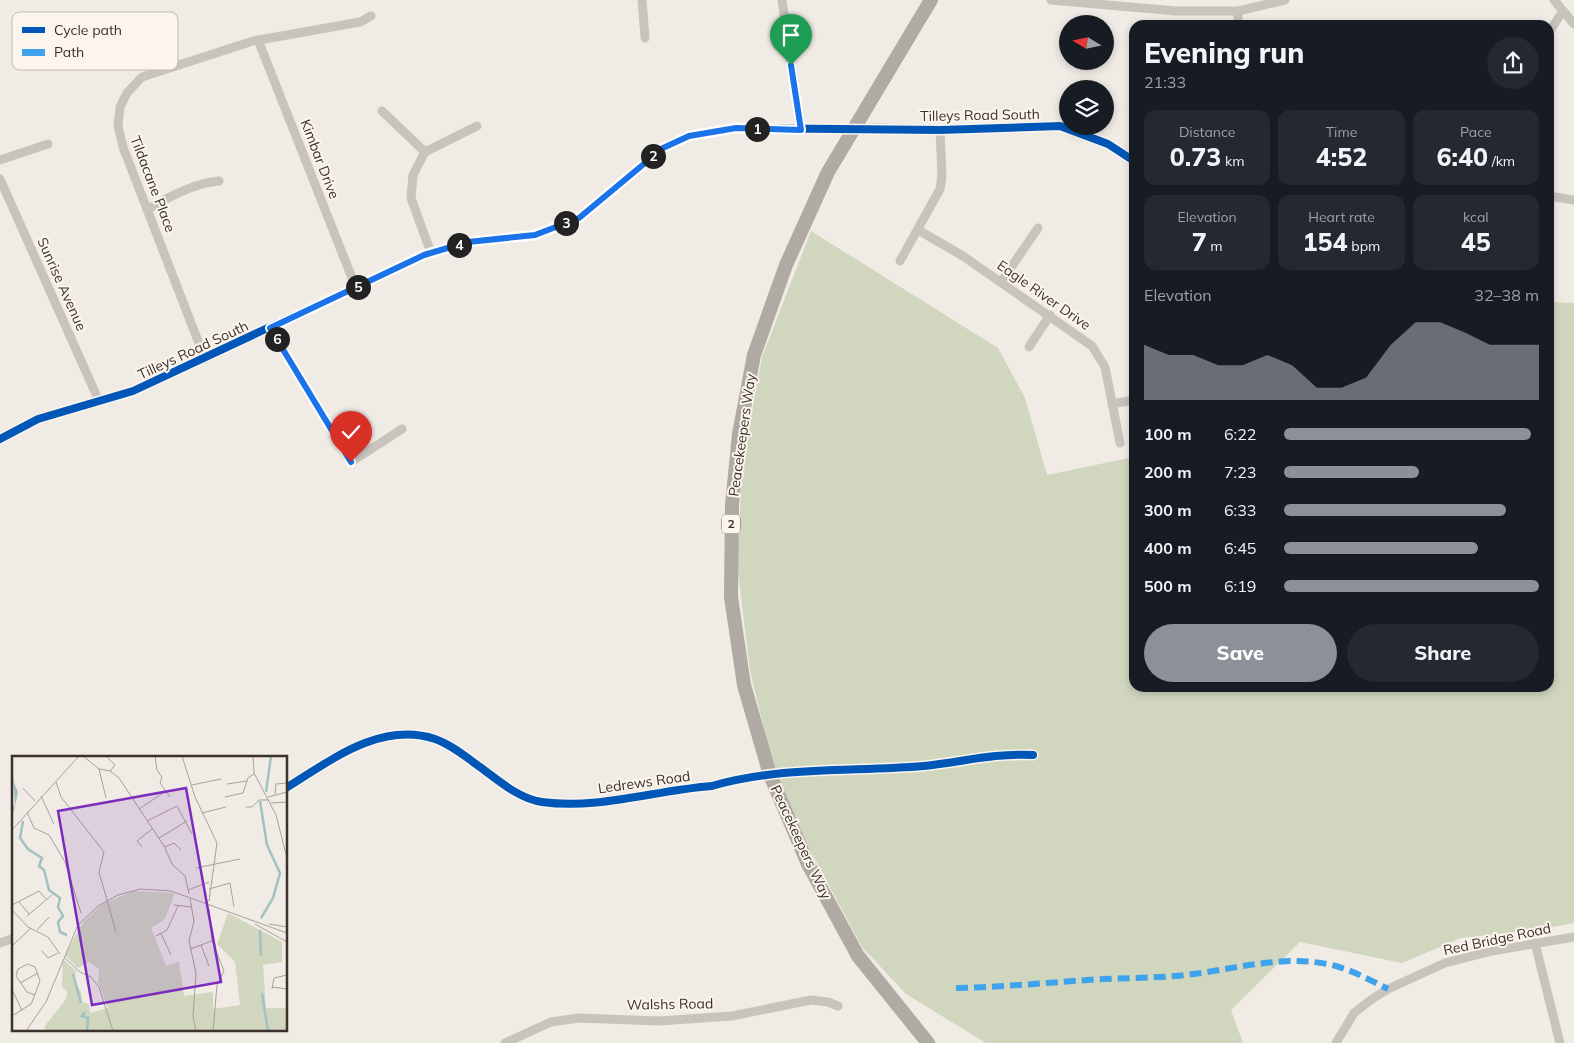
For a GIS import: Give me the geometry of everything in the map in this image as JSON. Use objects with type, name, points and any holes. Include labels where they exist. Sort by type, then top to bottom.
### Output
[{"type":"highway","name":"Peacekeepers Way","points":[[928,1043],[858,956],[808,864],[770,775],[744,684],[730,597],[732,506],[739,434],[754,355],[786,266],[828,172],[931,0]]},
{"type":"street","points":[[642,0],[645,38]]},
{"type":"street","points":[[782,0],[801,130]]},
{"type":"street","points":[[1051,0],[1176,12],[1238,11],[1285,0]]},
{"type":"street","points":[[1554,0],[1574,24]]},
{"type":"street","points":[[1238,11],[1238,20]]},
{"type":"street","points":[[1554,24],[1563,11]]},
{"type":"street","name":"Tildacane Place","points":[[178,64],[258,40],[360,22],[371,16]]},
{"type":"street","name":"Kimbar Drive","points":[[258,40],[356,288]]},
{"type":"street","name":"Tildacane Place","points":[[159,70],[138,80],[127,93],[120,107],[118,126],[148,210],[206,359]]},
{"type":"street","points":[[382,111],[424,152]]},
{"type":"street","points":[[431,253],[411,198],[413,175],[424,152],[477,126]]},
{"type":"street","name":"Tilleys Road South","points":[[879,128],[940,130],[1060,126],[1108,144],[1129,158]]},
{"type":"street","name":"Tilleys Road South","points":[[0,439],[38,419],[133,391],[206,359],[431,253],[468,242],[535,235],[579,218],[663,148],[689,136],[736,128],[833,129]]},
{"type":"street","points":[[900,261],[935,200],[941,183],[940,130]]},
{"type":"street","points":[[0,160],[48,144]]},
{"type":"street","name":"Sunrise Avenue","points":[[0,179],[99,401]]},
{"type":"street","points":[[148,210],[163,200],[207,182],[219,181]]},
{"type":"street","points":[[1554,197],[1574,200]]},
{"type":"street","points":[[1002,282],[1038,228]]},
{"type":"street","name":"Eagle River Drive","points":[[918,230],[1002,282],[1086,340],[1098,353],[1104,366],[1120,443]]},
{"type":"street","points":[[1029,347],[1050,315]]},
{"type":"street","points":[[270,328],[351,462],[402,429]]},
{"type":"street","points":[[1112,404],[1129,401]]},
{"type":"street","name":"Ledrews Road","points":[[288,787],[355,746],[386,736],[410,734],[435,739],[453,747],[511,790],[541,802],[595,802],[712,786],[744,778],[796,771],[924,766],[1006,753],[1033,755]]},
{"type":"street","name":"Red Bridge Road","points":[[1336,1043],[1354,1013],[1388,988],[1445,963],[1535,943],[1574,937]]},
{"type":"street","points":[[0,943],[12,939]]},
{"type":"street","points":[[1535,943],[1560,1043]]},
{"type":"street","name":"Walshs Road","points":[[505,1043],[550,1022],[579,1018],[659,1021],[732,1016],[811,1000],[828,1002],[838,1006]]},
{"type":"green space","points":[[811,231],[998,348],[1025,398],[1047,475],[1129,458],[1129,692],[1554,692],[1554,302],[1574,303],[1574,923],[1542,929],[1461,938],[1402,963],[1300,942],[1231,1010],[1243,1043],[986,1043],[906,994],[862,947],[801,833],[773,767],[750,670],[737,564],[743,461],[762,357]]},
{"type":"tunnel","points":[[833,129],[879,128]]},
{"type":"marked path","points":[[956,988],[1175,976],[1253,964],[1292,961],[1312,962],[1339,967],[1388,989]]},
{"type":"cycle path","points":[[0,439],[38,419],[133,391],[424,255],[468,242],[535,235],[579,218],[663,148],[689,136],[736,128],[940,130],[1060,126],[1108,144],[1129,158]]},
{"type":"cycle path","points":[[288,787],[320,766],[356,747],[375,739],[395,735],[415,735],[435,739],[447,744],[517,793],[533,800],[563,804],[606,802],[790,772],[897,768],[991,757],[1033,755]]},
{"type":"route","points":[[351,462],[270,328],[424,255],[468,242],[535,235],[579,218],[663,148],[689,136],[736,128],[801,130],[791,65]]}]
